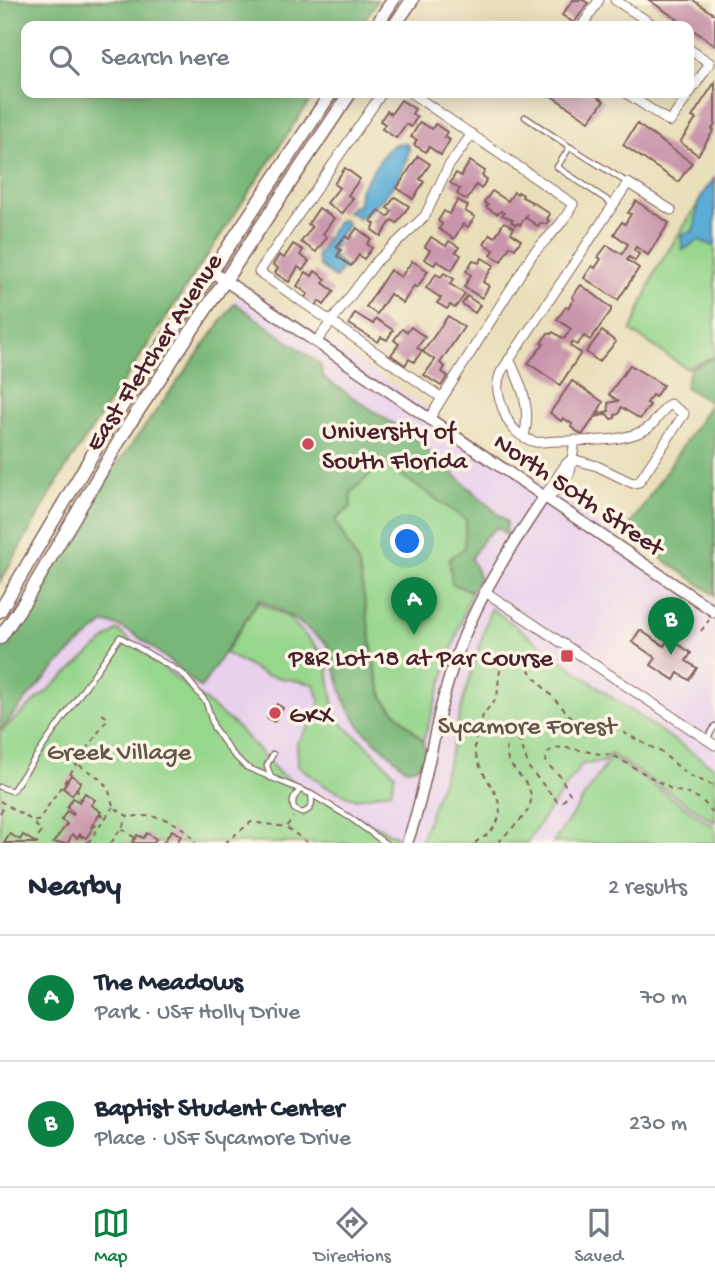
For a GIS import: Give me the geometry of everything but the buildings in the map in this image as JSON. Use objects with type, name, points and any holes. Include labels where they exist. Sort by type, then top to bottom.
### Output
[{"type":"main road","points":[[379,21],[393,0]]},
{"type":"main road","points":[[397,21],[412,0]]},
{"type":"main road","name":"East Fletcher Avenue","points":[[0,611],[114,418],[328,98]]},
{"type":"main road","name":"East Fletcher Avenue","points":[[0,638],[25,601],[128,426],[347,98]]},
{"type":"street","points":[[585,21],[599,0]]},
{"type":"street","points":[[615,0],[647,21]]},
{"type":"street","points":[[694,52],[710,63],[694,87]]},
{"type":"street","points":[[379,98],[259,272],[442,398]]},
{"type":"street","points":[[418,98],[573,204],[565,220],[532,255],[429,419]]},
{"type":"street","points":[[634,98],[670,122],[686,98]]},
{"type":"street","points":[[316,342],[376,262],[425,216],[448,167],[472,134]]},
{"type":"street","points":[[572,459],[597,466],[632,483],[639,482],[684,415],[670,404],[646,430],[608,440],[537,442],[524,436],[507,422],[497,392],[498,380],[509,359],[628,183],[671,210]]},
{"type":"street","name":"North 50th Street","points":[[211,271],[544,497],[712,616]]},
{"type":"street","points":[[509,359],[522,387],[527,407],[528,423],[524,436]]},
{"type":"street","points":[[407,843],[431,761],[447,682],[469,622],[497,561],[544,497],[557,493],[572,469],[575,440]]},
{"type":"street","points":[[484,592],[711,742]]},
{"type":"lane","points":[[525,117],[628,183]]},
{"type":"lane","points":[[570,147],[557,167],[614,205]]},
{"type":"lane","points":[[0,788],[12,791],[120,637],[183,674],[206,702],[214,728],[246,767],[311,794],[385,843]]},
{"type":"lane","points":[[711,742],[715,726]]},
{"type":"lane","points":[[272,779],[267,765],[273,754]]},
{"type":"lane","points":[[299,790],[293,797],[292,805],[297,811],[306,812],[310,808],[313,802],[311,794]]},
{"type":"path","points":[[701,631],[712,616]]},
{"type":"path","points":[[475,843],[491,833],[501,808],[499,797],[482,772],[475,746],[484,714],[497,695],[503,661],[514,653],[572,718],[582,722],[611,723],[626,734],[662,752],[688,775],[715,786]]},
{"type":"path","points":[[35,822],[108,718],[102,714]]},
{"type":"path","points":[[499,843],[526,813],[531,801],[530,788],[509,761],[507,744],[516,739],[521,743],[529,768],[557,801],[563,801],[570,794],[560,776],[546,763],[545,755],[549,749],[558,746],[601,756],[611,754],[671,789],[702,800],[715,816]]},
{"type":"path","points":[[77,764],[105,783],[111,793],[113,807],[88,843],[79,835]]},
{"type":"path","points":[[76,788],[80,800]]},
{"type":"path","points":[[0,801],[35,822],[41,831],[36,843]]},
{"type":"path","points":[[0,813],[6,804]]},
{"type":"path","points":[[113,807],[129,817]]},
{"type":"path","points":[[286,827],[297,811]]},
{"type":"path","points":[[99,814],[106,817]]},
{"type":"path","points":[[111,843],[129,817],[144,814],[178,824],[195,843]]},
{"type":"path","points":[[225,843],[251,822],[286,827],[308,843]]},
{"type":"path","points":[[92,824],[99,828]]},
{"type":"path","points":[[121,828],[135,838]]},
{"type":"shaded area","name":"University of South Florida","points":[[245,285],[715,603],[715,843],[0,843],[0,647]]},
{"type":"green space","points":[[0,0],[378,0],[363,21],[21,21],[21,98],[312,98],[64,471],[0,582]]},
{"type":"green space","points":[[715,177],[715,356],[686,368],[631,331],[656,270]]},
{"type":"green space","points":[[235,303],[320,364],[324,378],[413,437],[507,522],[506,535],[497,527],[484,538],[471,558],[480,578],[471,591],[452,584],[449,559],[464,548],[466,520],[382,462],[351,493],[351,507],[335,520],[359,565],[377,678],[384,700],[423,741],[426,754],[417,767],[406,769],[362,729],[346,704],[327,644],[289,615],[259,599],[201,688],[142,639],[129,631],[105,623],[49,674],[0,731],[0,642],[91,500]]},
{"type":"green space","points":[[715,357],[715,595],[625,533],[711,403],[685,387],[690,369]]},
{"type":"green space","points":[[382,462],[467,520],[464,548],[452,584],[471,591],[423,741],[384,700],[335,520],[351,507],[351,493]]},
{"type":"green space","points":[[258,602],[288,617],[326,657],[335,714],[344,726],[395,774],[391,791],[356,799],[327,787],[298,766],[297,743],[316,717],[320,700],[314,684],[265,675],[225,653]]},
{"type":"green space","name":"Sycamore Forest","points":[[491,608],[625,707],[715,768],[715,822],[611,754],[603,762],[582,764],[527,843],[420,843],[448,763],[463,701]]},
{"type":"green space","name":"Greek Village","points":[[117,630],[236,726],[280,774],[327,802],[396,836],[393,843],[0,843],[0,732]]},
{"type":"green space","points":[[611,757],[715,827],[715,843],[553,843]]},
{"type":"water","points":[[406,143],[409,149],[406,160],[391,189],[358,219],[354,214],[347,213],[352,206],[356,207],[360,190],[386,151],[395,144]]},
{"type":"water","points":[[715,179],[715,246],[698,240],[683,250],[681,235],[692,232],[699,200]]},
{"type":"water","points":[[344,220],[348,225],[338,237],[331,254],[344,267],[335,278],[320,266],[317,256],[338,221]]},
{"type":"place","name":"University of South Florida","points":[[308,444]]},
{"type":"place","name":"The Meadows","points":[[414,635]]},
{"type":"place","name":"Baptist Student Center","points":[[671,655]]},
{"type":"place","name":"P&R Lot 18 at Par Course","points":[[567,656]]},
{"type":"place","name":"GKX","points":[[275,713]]}]
